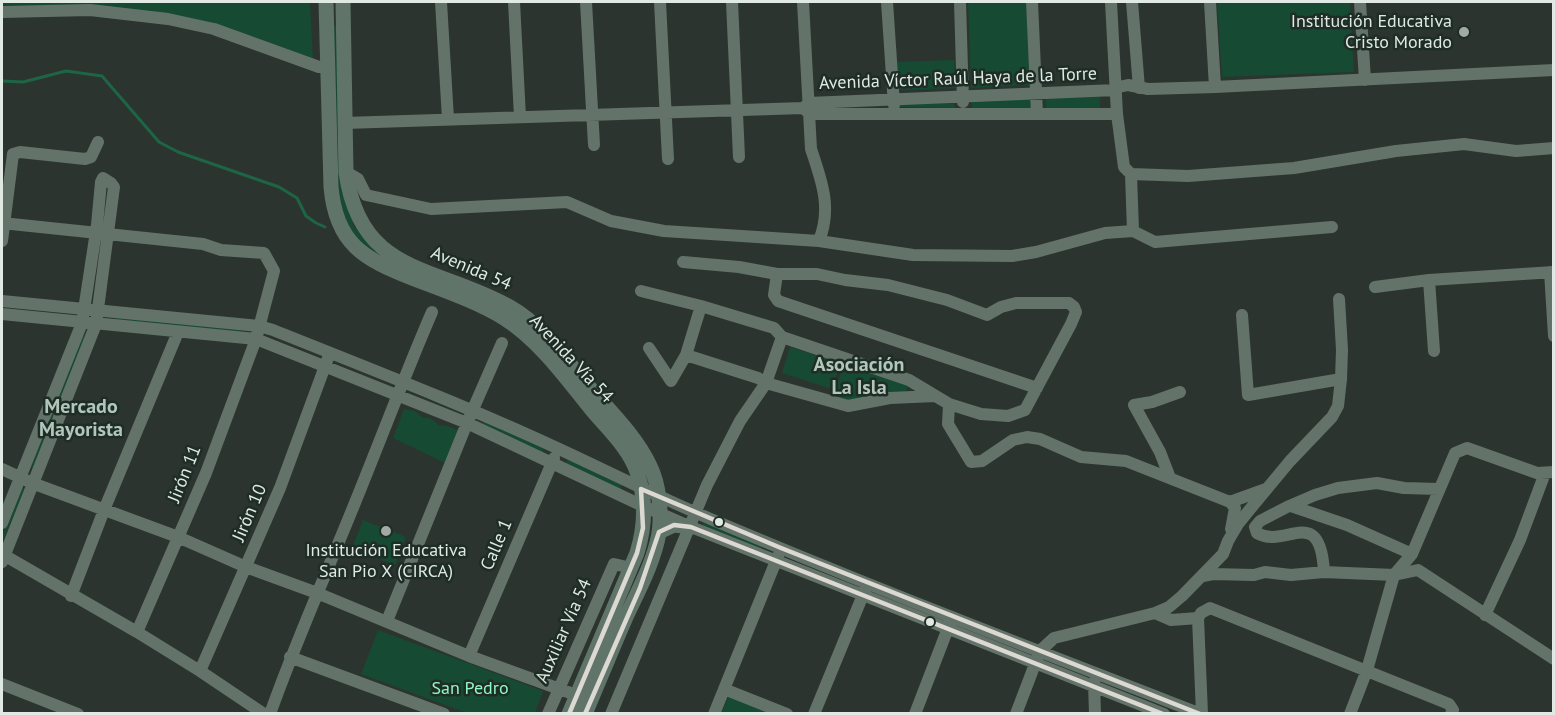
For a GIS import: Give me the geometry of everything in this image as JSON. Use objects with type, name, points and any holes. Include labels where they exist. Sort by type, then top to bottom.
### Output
[{"type":"main road","name":"Avenida Vía 54","points":[[326,2],[332,202],[338,222],[348,239],[374,262],[481,307],[515,325],[539,348],[620,443],[633,462],[641,489],[643,506],[641,538],[631,568],[569,714]]},
{"type":"main road","name":"Avenida 54","points":[[343,2],[346,172],[349,192],[367,234],[399,260],[511,307],[546,337],[642,451],[651,467],[658,497],[659,532],[643,580],[585,714]]},
{"type":"main road","points":[[659,532],[693,520]]},
{"type":"street","points":[[441,2],[448,119]]},
{"type":"street","points":[[514,2],[520,117]]},
{"type":"street","points":[[586,2],[594,108],[592,113],[594,145]]},
{"type":"street","points":[[660,2],[668,159]]},
{"type":"street","points":[[732,2],[739,157]]},
{"type":"street","points":[[803,2],[811,149],[819,172],[826,216],[819,241]]},
{"type":"street","points":[[888,2],[894,114]]},
{"type":"street","points":[[960,2],[963,114]]},
{"type":"street","points":[[1032,2],[1037,114]]},
{"type":"street","points":[[1111,2],[1116,114],[1124,167],[1131,174],[1188,176],[1294,168],[1396,151],[1464,144],[1516,151],[1554,148]]},
{"type":"street","points":[[1132,2],[1139,88]]},
{"type":"street","points":[[1210,2],[1215,87]]},
{"type":"street","points":[[1360,2],[1365,80]]},
{"type":"street","points":[[2,12],[90,10],[168,19],[214,29],[319,67],[328,68]]},
{"type":"street","name":"Avenida Víctor Raúl Haya de la Torre","points":[[807,108],[893,100],[1116,90],[1128,85],[1148,89],[1215,87],[1554,70]]},
{"type":"street","points":[[345,123],[592,113],[807,108]]},
{"type":"street","name":"Avenida Víctor Raúl Haya de la Torre","points":[[807,108],[894,114],[1116,114]]},
{"type":"street","points":[[2,241],[13,154],[20,152],[85,159],[91,157],[98,142]]},
{"type":"street","points":[[346,172],[358,179],[366,195],[431,209],[567,202],[611,221],[664,231],[819,241],[913,255],[1012,256],[1036,252],[1105,232],[1133,231],[1155,242],[1332,227]]},
{"type":"street","points":[[1131,174],[1133,231]]},
{"type":"street","points":[[2,523],[83,316],[103,178],[114,187],[96,324],[2,557],[137,632],[200,670],[264,714]]},
{"type":"street","points":[[3,223],[109,233]]},
{"type":"street","name":"Jirón 11","points":[[109,233],[203,244],[220,250],[264,254],[274,271],[256,339],[206,473],[137,632]]},
{"type":"street","points":[[641,291],[774,328],[782,337],[909,380],[949,404],[981,414],[1008,416],[1025,410],[1076,312],[1069,303],[1016,303],[1001,307],[987,315],[946,300],[888,285],[817,274],[777,274],[739,267],[683,262]]},
{"type":"street","points":[[1375,287],[1429,280],[1552,272],[1554,336]]},
{"type":"street","points":[[777,274],[774,295],[778,301],[1037,388]]},
{"type":"street","points":[[1429,280],[1434,351]]},
{"type":"street","points":[[1228,541],[1238,524],[1332,417],[1338,406],[1342,350],[1339,299]]},
{"type":"street","points":[[2,302],[83,316],[96,324],[256,339],[467,423],[659,513],[693,520],[781,548],[868,582],[950,622],[1038,657],[1096,673],[1201,714],[1198,618],[1201,613],[1210,608],[1449,704],[1453,710],[1451,714]]},
{"type":"street","points":[[649,348],[671,381],[686,355],[701,306]]},
{"type":"street","points":[[2,315],[83,316],[98,311],[259,326],[402,380],[559,448],[658,497],[693,520],[776,561],[863,595],[950,622]]},
{"type":"street","points":[[270,714],[290,657],[350,515],[402,380],[432,312]]},
{"type":"street","points":[[1242,315],[1248,395],[1341,379]]},
{"type":"street","points":[[71,596],[178,332]]},
{"type":"street","points":[[611,714],[720,457],[740,421],[766,383],[782,337]]},
{"type":"street","points":[[387,621],[502,343]]},
{"type":"street","name":"Jirón 10","points":[[200,670],[280,488],[330,353]]},
{"type":"street","points":[[686,355],[758,378],[766,383],[830,403],[848,406],[891,398],[936,396]]},
{"type":"street","points":[[1170,478],[1160,452],[1134,405],[1180,393]]},
{"type":"street","points":[[949,404],[948,424],[971,462],[982,461],[1013,440],[1027,437],[1040,439],[1081,457],[1126,461],[1230,502],[1235,508],[1223,554],[1169,607],[1155,613],[1054,638],[1038,657],[1016,714]]},
{"type":"street","name":"Calle 1","points":[[469,656],[559,448]]},
{"type":"street","points":[[1350,714],[1367,670],[1394,575],[1412,554],[1455,453],[1467,448],[1537,473],[1549,472],[1485,615]]},
{"type":"street","points":[[2,469],[32,483],[178,537],[246,567],[317,592],[469,656],[576,695]]},
{"type":"street","points":[[1324,572],[1323,551],[1317,539],[1308,534],[1295,533],[1262,536],[1257,533],[1255,527],[1260,521],[1291,506],[1338,488],[1377,483],[1404,488],[1439,489]]},
{"type":"street","points":[[1230,502],[1268,488]]},
{"type":"street","points":[[1291,506],[1347,525],[1412,554]]},
{"type":"street","points":[[714,714],[781,548]]},
{"type":"street","name":"Auxiliar Vía 54","points":[[548,714],[614,564],[631,568]]},
{"type":"street","points":[[1203,576],[1213,574],[1254,575],[1265,572],[1291,575],[1324,572],[1394,575],[1418,570],[1554,659]]},
{"type":"street","points":[[814,714],[868,582]]},
{"type":"street","points":[[1155,613],[1171,620],[1198,618]]},
{"type":"street","points":[[915,714],[950,622]]},
{"type":"street","points":[[290,657],[444,714]]},
{"type":"street","points":[[1038,657],[1094,687],[1164,714]]},
{"type":"street","points":[[1095,714],[1096,673]]},
{"type":"street","points":[[2,684],[63,711],[78,714]]},
{"type":"street","points":[[724,689],[786,714]]},
{"type":"green space","points":[[2,2],[310,2],[313,61],[208,22],[93,5],[2,5]]},
{"type":"green space","points":[[968,2],[1026,2],[1030,85],[971,88]]},
{"type":"green space","points":[[1217,2],[1350,2],[1354,72],[1222,77]]},
{"type":"green space","points":[[332,26],[338,26],[342,188],[354,227],[383,258],[541,342],[375,256],[351,232],[337,202]]},
{"type":"green space","points":[[954,60],[956,88],[899,90],[897,62]]},
{"type":"green space","points":[[1100,96],[1100,109],[1046,108],[1046,98]]},
{"type":"green space","points":[[1031,98],[1032,109],[972,108],[971,101]]},
{"type":"green space","points":[[953,101],[955,108],[899,107],[899,105]]},
{"type":"green space","points":[[115,317],[240,330],[240,333],[114,321]]},
{"type":"green space","points":[[81,335],[86,337],[33,467],[30,469]]},
{"type":"green space","points":[[790,347],[840,363],[832,389],[782,373]]},
{"type":"green space","points":[[844,363],[908,384],[906,393],[849,401],[833,396]]},
{"type":"green space","points":[[404,409],[415,411],[423,418],[430,418],[439,425],[458,430],[445,463],[393,438]]},
{"type":"green space","points":[[484,420],[544,447],[542,453],[482,424]]},
{"type":"green space","points":[[568,458],[622,485],[620,490],[566,464]]},
{"type":"green space","points":[[21,487],[25,489],[2,543],[2,537]]},
{"type":"green space","points":[[363,520],[406,537],[395,565],[352,548]]},
{"type":"green space","points":[[703,522],[763,545],[761,550],[702,526]]},
{"type":"green space","name":"San Pedro","points":[[378,630],[543,691],[535,713],[467,713],[361,674]]},
{"type":"green space","points":[[729,695],[776,714],[721,714]]},
{"type":"waterway","points":[[2,81],[23,82],[66,71],[102,76],[159,142],[178,152],[279,187],[297,198],[306,216],[325,227]]},
{"type":"transit line","points":[[569,714],[637,553],[643,528],[641,489],[781,548],[1200,714]]},
{"type":"transit line","points":[[585,714],[640,588],[659,532],[674,525],[691,527],[1163,714]]},
{"type":"place","name":"Institución Educativa Cristo Morado","points":[[1464,32]]},
{"type":"place","name":"Institución Educativa San Pio X (CIRCA)","points":[[386,531]]},
{"type":"district","name":"Asociación La Isla","points":[[859,376]]},
{"type":"district","name":"Mercado Mayorista","points":[[81,418]]}]
